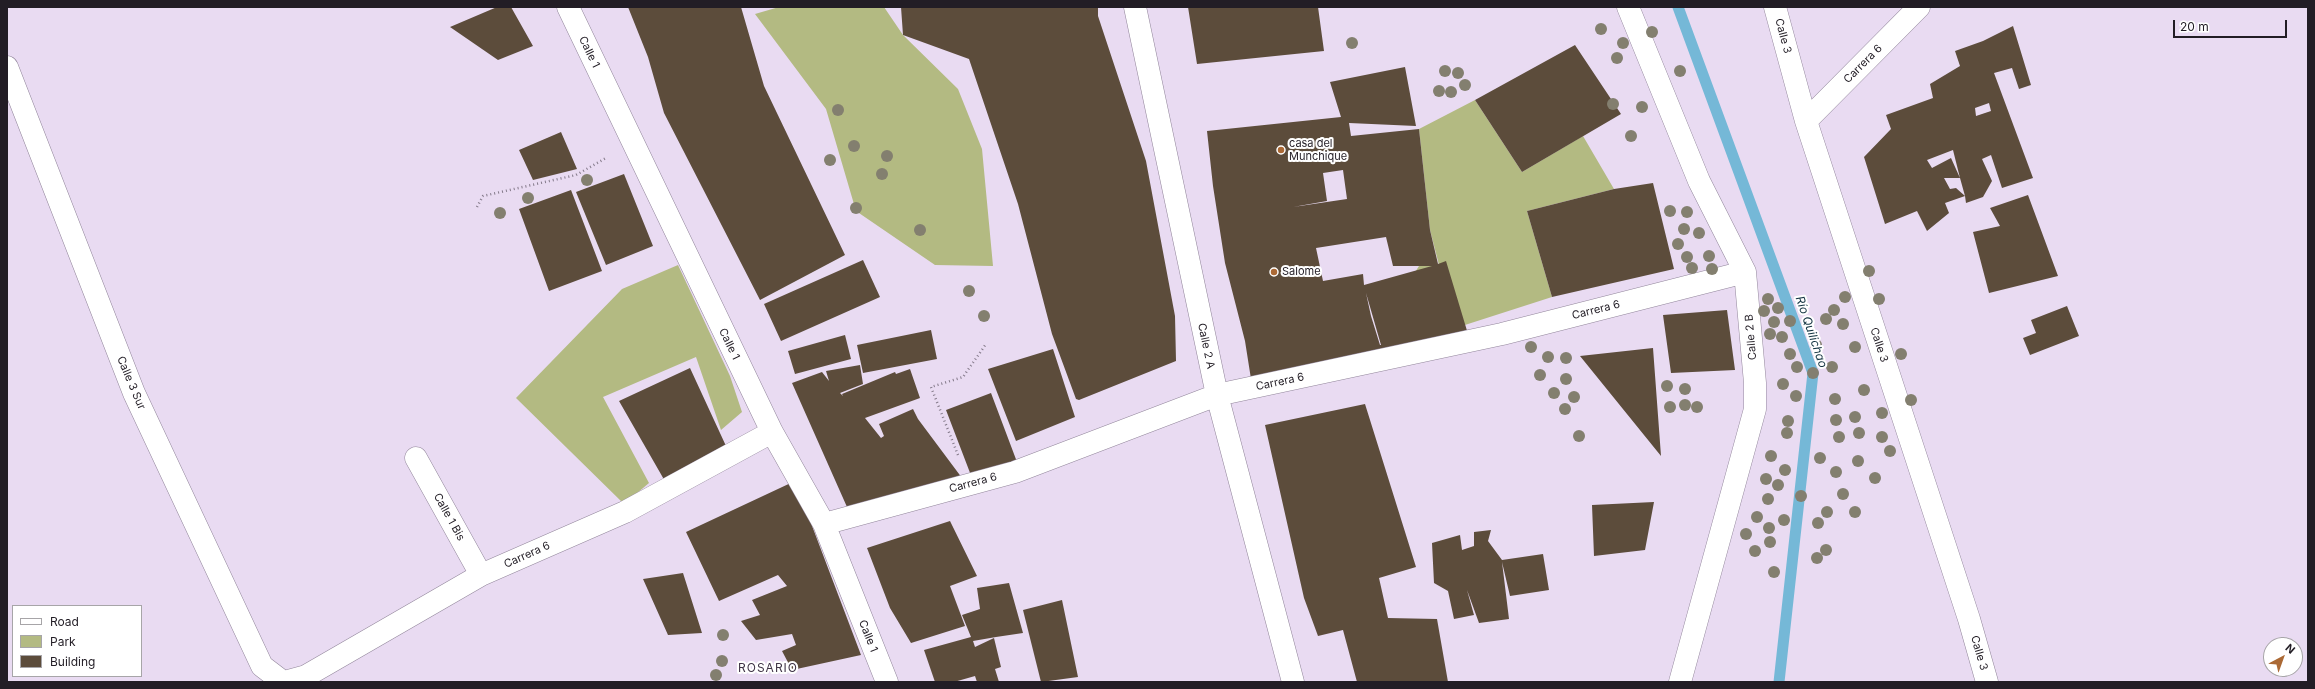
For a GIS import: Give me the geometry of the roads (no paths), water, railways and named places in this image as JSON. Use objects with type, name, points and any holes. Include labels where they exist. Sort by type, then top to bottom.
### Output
[{"type":"street","name":"Calle 1","points":[[568,7],[772,432],[824,524],[887,682]]},
{"type":"street","name":"Calle 2 A","points":[[1135,7],[1217,395],[1292,682]]},
{"type":"street","name":"Calle 2 B","points":[[1628,7],[1699,181],[1746,272],[1755,383],[1755,409],[1680,682]]},
{"type":"street","name":"Calle 3","points":[[1775,7],[1806,121],[1966,611],[1986,682]]},
{"type":"street","name":"Carrera 6","points":[[1806,121],[1919,7]]},
{"type":"street","name":"Calle 3 Sur","points":[[7,67],[134,393],[262,666],[284,682]]},
{"type":"street","name":"Carrera 6","points":[[824,524],[1015,472],[1217,395],[1502,334],[1746,272]]},
{"type":"street","name":"Carrera 6","points":[[284,682],[308,679],[481,575],[625,512],[772,432]]},
{"type":"street","name":"Calle 1 Bis","points":[[416,458],[481,575]]},
{"type":"waterway","name":"Río Quilichao","points":[[1678,7],[1813,373],[1779,682]]},
{"type":"place","name":"casa del Munchique","points":[[1281,150]]},
{"type":"place","name":"Salome","points":[[1274,272]]},
{"type":"district","name":"ROSARIO","points":[[768,668]]}]
